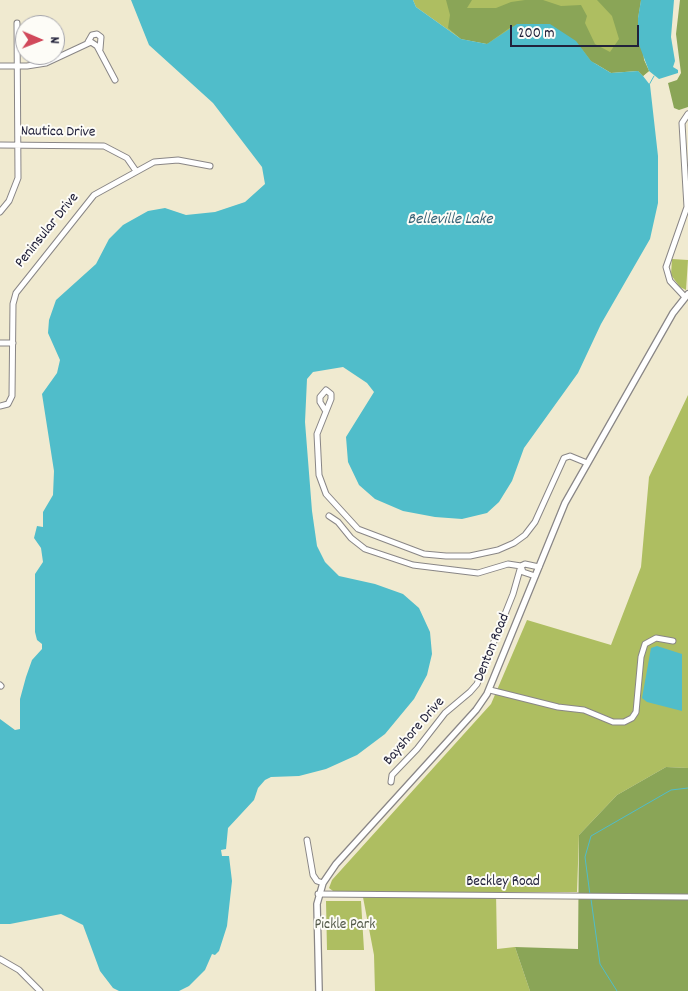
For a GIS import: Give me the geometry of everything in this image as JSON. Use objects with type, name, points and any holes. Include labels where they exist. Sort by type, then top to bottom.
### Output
[{"type":"street","points":[[0,66],[46,63],[88,42],[92,34],[97,34],[101,37],[100,50]]},
{"type":"street","points":[[88,42],[96,44],[115,80]]},
{"type":"street","points":[[0,212],[15,189],[18,178],[17,66]]},
{"type":"street","points":[[687,295],[670,281],[666,267],[687,208],[682,123],[688,114]]},
{"type":"street","name":"Nautica Drive","points":[[0,145],[104,146],[127,158],[136,171]]},
{"type":"street","name":"Peninsular Drive","points":[[0,406],[8,404],[12,396],[13,304],[22,284],[94,194],[154,162],[167,160],[210,166]]},
{"type":"street","name":"Denton Road","points":[[319,991],[318,894],[322,883],[336,864],[476,710],[490,690],[565,503],[673,313],[687,295]]},
{"type":"street","points":[[0,343],[13,343]]},
{"type":"street","points":[[325,410],[317,434],[319,475],[326,494],[358,529],[424,554],[470,556],[498,550],[514,543],[525,535],[536,522],[564,458],[570,456],[588,463]]},
{"type":"street","points":[[329,516],[338,522],[351,538],[365,549],[413,565],[478,572],[508,564],[521,566],[525,564],[539,568]]},
{"type":"street","points":[[521,566],[523,572],[535,576]]},
{"type":"street","name":"Bayshore Drive","points":[[391,782],[392,775],[417,749],[445,713],[477,684],[513,594],[521,566]]},
{"type":"street","points":[[490,690],[558,707],[584,710],[614,722],[624,722],[632,718],[636,712],[640,657],[645,644],[656,638],[673,641]]},
{"type":"street","points":[[307,840],[313,875],[317,881],[322,883]]},
{"type":"street","name":"Beckley Road","points":[[318,894],[688,897]]},
{"type":"street","points":[[0,959],[18,970],[40,991]]},
{"type":"green space","points":[[413,0],[641,0],[638,18],[644,60],[649,71],[643,76],[638,71],[461,39],[416,7]]},
{"type":"green space","points":[[446,0],[472,0],[467,8],[496,8],[511,2],[525,0],[543,0],[561,6],[581,5],[587,16],[585,23],[595,44],[610,52],[619,39],[612,16],[597,0],[641,0],[638,18],[644,60],[649,71],[643,76],[638,71],[611,73],[591,61],[582,49],[511,27],[487,44],[461,39],[448,28],[450,15]]},
{"type":"green space","points":[[680,0],[688,0],[688,107],[679,110],[674,108],[668,83],[677,80],[681,73],[676,34]]},
{"type":"green space","points":[[672,259],[688,260],[686,290],[680,287],[671,275]]},
{"type":"green space","points":[[688,395],[688,768],[666,767],[617,795],[579,835],[577,892],[496,892],[497,949],[515,947],[530,991],[375,991],[374,955],[362,892],[333,891],[329,888],[332,880],[491,704],[527,620],[611,645],[641,567],[649,477]]},
{"type":"green space","points":[[666,767],[688,768],[688,991],[530,991],[515,947],[578,949],[579,835],[617,795]]},
{"type":"green space","name":"Pickle Park","points":[[326,901],[361,901],[364,950],[327,950]]},
{"type":"water","name":"Belleville Lake","points":[[131,0],[413,0],[416,7],[461,39],[487,44],[517,24],[550,24],[576,41],[591,61],[611,73],[638,71],[643,76],[650,85],[658,156],[658,203],[650,239],[601,324],[578,373],[524,448],[512,481],[499,502],[487,513],[462,519],[435,517],[403,511],[375,499],[359,485],[348,462],[346,437],[374,392],[367,383],[343,367],[313,372],[307,379],[305,422],[312,511],[317,546],[325,562],[339,576],[375,584],[403,594],[419,608],[430,632],[432,654],[427,675],[414,699],[385,734],[357,755],[326,769],[299,776],[271,777],[265,780],[258,788],[254,800],[228,828],[226,849],[221,850],[222,856],[229,856],[232,881],[227,926],[219,951],[215,955],[212,954],[205,970],[189,986],[179,991],[119,991],[113,988],[100,971],[83,925],[61,914],[10,924],[0,924],[0,719],[15,730],[20,729],[20,699],[26,677],[32,660],[42,649],[42,644],[37,640],[35,632],[35,574],[43,562],[41,548],[34,538],[37,526],[43,527],[43,512],[53,495],[54,471],[42,394],[57,373],[60,360],[48,333],[49,320],[56,300],[96,264],[109,239],[123,225],[148,211],[165,208],[186,215],[215,212],[245,202],[265,184],[262,167],[213,103],[149,45]]},
{"type":"water","points":[[641,0],[674,0],[671,37],[675,61],[673,67],[678,70],[678,73],[659,79],[649,71],[638,42],[638,18]]},
{"type":"water","points":[[657,646],[682,654],[682,711],[647,702],[642,698],[651,648]]},
{"type":"waterway","points":[[649,85],[654,76]]},
{"type":"waterway","points":[[590,895],[585,857],[591,836],[671,790],[688,788]]},
{"type":"waterway","points":[[591,899],[600,964],[617,991]]}]
